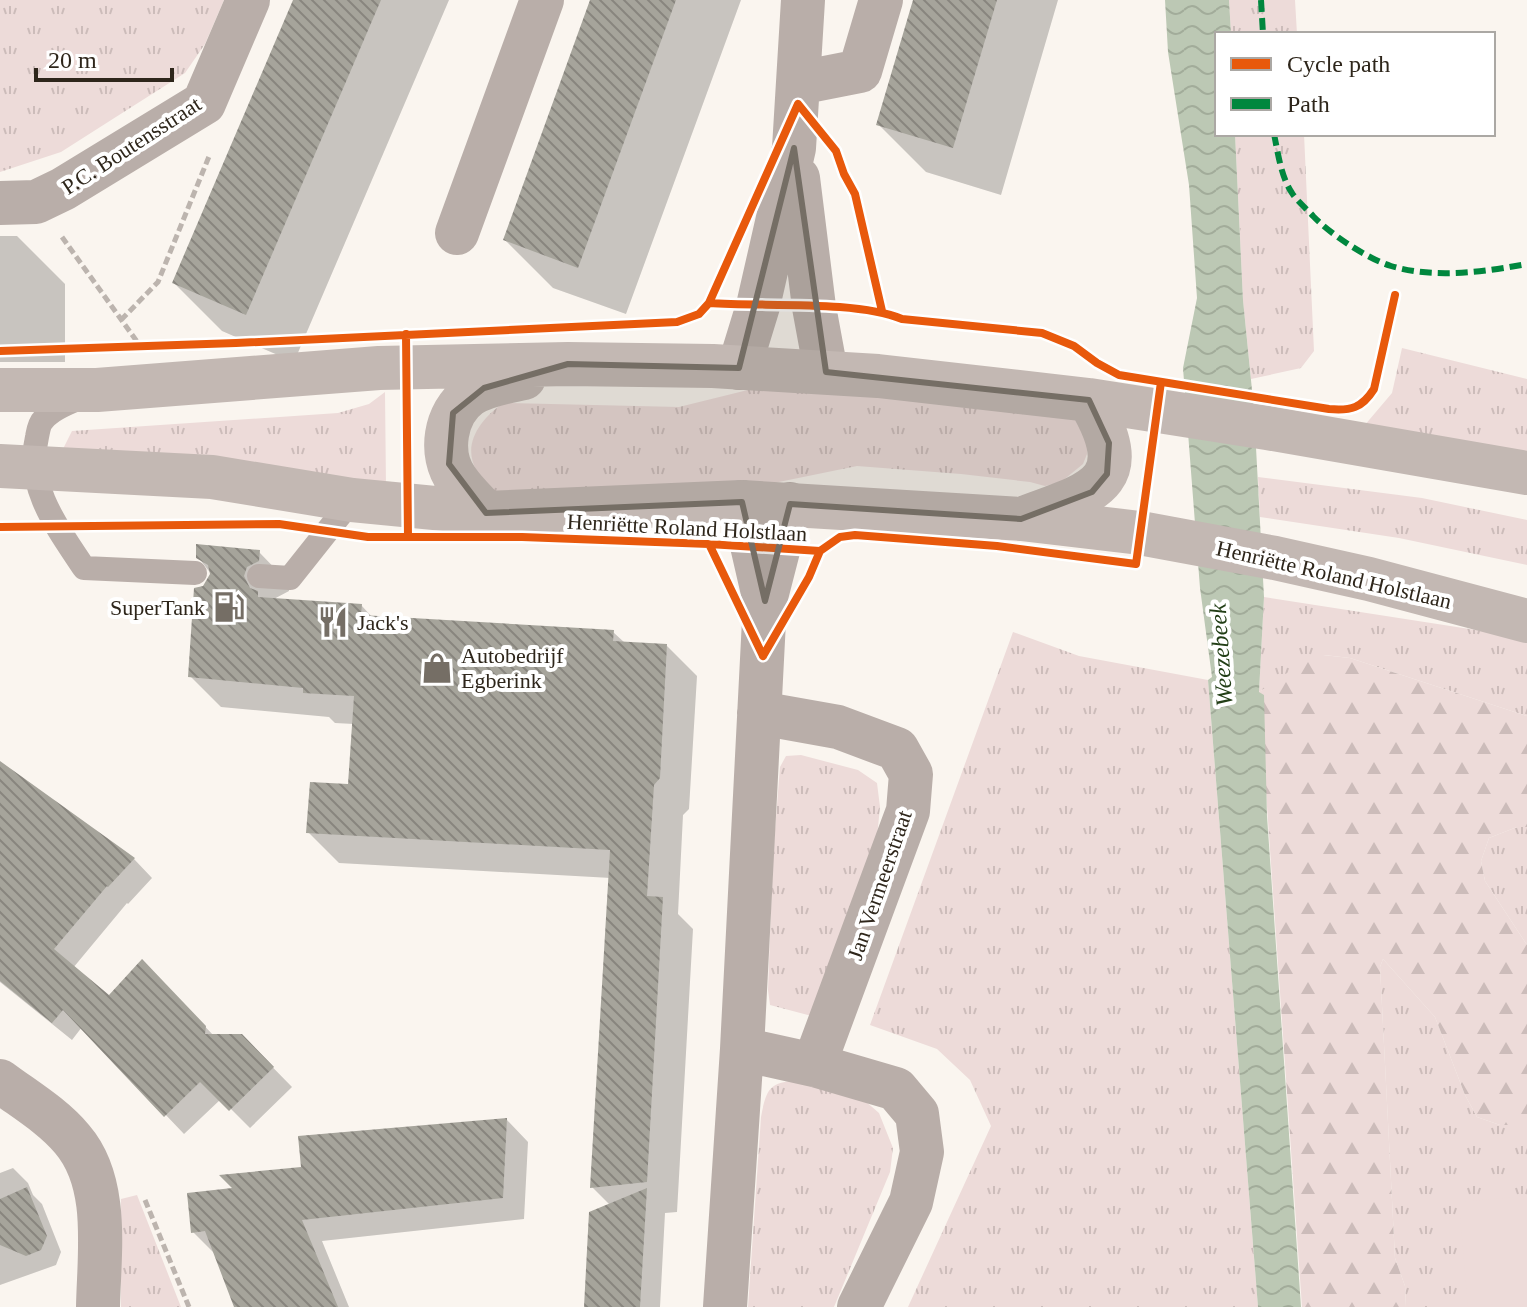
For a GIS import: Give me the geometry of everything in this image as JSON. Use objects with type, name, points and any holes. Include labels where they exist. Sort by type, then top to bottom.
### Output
[{"type":"main road","points":[[486,513],[456,479],[449,464],[446,442],[453,413],[470,395],[484,388],[568,364]]},
{"type":"main road","points":[[0,390],[97,390],[379,368],[568,364],[826,372],[1175,412],[1527,473]]},
{"type":"main road","points":[[1021,519],[1077,499],[1092,492],[1103,481],[1110,456],[1109,443],[1089,400]]},
{"type":"main road","name":"Henriëtte Roland Holstlaan","points":[[17,466],[212,477],[352,500],[486,513],[742,502],[1021,519],[1182,540],[1275,558],[1369,579],[1527,621]]},
{"type":"street","name":"P.C. Boutensstraat","points":[[18,203],[63,189],[204,103],[248,0]]},
{"type":"street","points":[[457,233],[542,0]]},
{"type":"street","points":[[739,368],[758,306],[794,148],[803,0]]},
{"type":"street","points":[[799,83],[860,71],[881,0]]},
{"type":"street","points":[[794,148],[814,307],[826,372]]},
{"type":"street","points":[[742,502],[765,601]]},
{"type":"street","points":[[725,1307],[765,601],[790,504]]},
{"type":"street","name":"Jan Vermeerstraat","points":[[759,713],[838,727],[897,749],[911,774],[908,811],[814,1065]]},
{"type":"street","points":[[742,1049],[814,1065],[896,1089],[917,1114],[922,1152],[911,1202],[859,1307]]},
{"type":"street","points":[[0,1081],[39,1109],[73,1140],[90,1169],[99,1211],[98,1307]]},
{"type":"lane","points":[[97,390],[56,409],[42,420],[35,444],[17,466],[40,494],[84,568],[195,573]]},
{"type":"lane","points":[[259,576],[290,578],[352,500]]},
{"type":"path","points":[[121,320],[158,282],[215,141]]},
{"type":"path","points":[[18,203],[141,347]]},
{"type":"path","points":[[125,347],[141,347]]},
{"type":"path","points":[[90,1169],[134,1172],[189,1307]]},
{"type":"highlighted area","points":[[794,148],[826,372],[1089,400],[1109,443],[1107,474],[1092,492],[1021,519],[790,504],[765,601],[742,502],[486,513],[449,464],[453,413],[484,388],[568,364],[739,368]]},
{"type":"green space","points":[[0,0],[224,0],[205,44],[185,73],[61,152],[0,172]]},
{"type":"green space","points":[[1229,0],[1295,0],[1297,32],[1231,32]]},
{"type":"green space","points":[[1235,136],[1304,136],[1314,351],[1301,368],[1251,379],[1243,300]]},
{"type":"green space","points":[[1402,348],[1527,379],[1527,462],[1364,426],[1392,393]]},
{"type":"green space","points":[[764,386],[1072,412],[1088,438],[1087,454],[1083,464],[1061,482],[1045,486],[961,474],[857,466],[764,485],[513,497],[489,489],[473,463],[471,452],[476,434],[487,417],[503,403],[679,407]]},
{"type":"green space","points":[[385,392],[386,487],[62,451],[72,431],[338,413],[369,404]]},
{"type":"green space","points":[[1258,477],[1422,498],[1527,520],[1527,565],[1399,538],[1260,517]]},
{"type":"green space","points":[[1264,597],[1527,638],[1527,716],[1350,658],[1324,655],[1259,692]]},
{"type":"green space","points":[[1013,632],[1079,656],[1208,680],[1258,1307],[908,1307],[991,1126],[970,1080],[937,1049],[870,1025]]},
{"type":"green space","points":[[1311,657],[1350,658],[1527,716],[1527,827],[1517,827],[1489,838],[1481,861],[1485,881],[1527,945],[1527,1125],[1500,1125],[1477,1117],[1465,1095],[1435,1017],[1383,959],[1380,967],[1395,1258],[1405,1286],[1406,1307],[1302,1307],[1259,692]]},
{"type":"green space","points":[[801,755],[858,770],[877,783],[880,807],[877,837],[823,1019],[770,1005],[768,990],[780,767],[786,756]]},
{"type":"green space","points":[[1517,827],[1527,827],[1527,945],[1485,881],[1481,861],[1489,838]]},
{"type":"green space","points":[[1383,959],[1435,1017],[1465,1095],[1477,1117],[1500,1125],[1527,1125],[1527,1307],[1406,1307],[1405,1286],[1395,1258],[1380,967]]},
{"type":"green space","points":[[803,1080],[849,1087],[879,1113],[893,1148],[890,1172],[834,1307],[748,1307],[763,1106],[772,1087]]},
{"type":"green space","points":[[137,1195],[181,1307],[121,1307],[121,1199]]},
{"type":"green space","points":[[1527,1196],[1527,1307],[1468,1307],[1459,1202]]},
{"type":"water","name":"Weezebeek","points":[[1165,0],[1229,0],[1231,32],[1215,32],[1215,136],[1235,136],[1264,597],[1259,692],[1264,695],[1267,816],[1301,1307],[1258,1307],[1208,680],[1212,677],[1200,588],[1183,368],[1197,298],[1189,185],[1168,52]]},
{"type":"building","points":[[293,0],[381,0],[246,315],[172,283]]},
{"type":"building","points":[[590,0],[676,0],[578,268],[503,240]]},
{"type":"building","points":[[913,0],[997,0],[953,148],[876,125]]},
{"type":"building","points":[[196,544],[260,550],[259,561],[247,567],[244,576],[250,588],[258,591],[258,597],[362,604],[361,615],[614,630],[613,641],[667,644],[660,778],[654,785],[647,896],[663,897],[647,1182],[590,1188],[610,850],[306,833],[310,782],[348,784],[354,696],[303,693],[303,688],[188,677],[194,588],[203,586],[210,574],[208,565],[196,558]]},
{"type":"building","points":[[0,761],[135,858],[54,949],[109,995],[142,959],[206,1026],[205,1034],[242,1034],[274,1067],[229,1111],[200,1082],[164,1117],[63,1010],[52,1023],[0,981]]},
{"type":"building","points":[[507,1118],[503,1198],[302,1220],[338,1307],[234,1307],[205,1231],[191,1233],[187,1193],[232,1188],[219,1175],[301,1167],[298,1136]]},
{"type":"building","points":[[27,1187],[47,1236],[41,1250],[26,1256],[0,1245],[0,1199]]},
{"type":"building","points":[[647,1188],[640,1307],[584,1307],[589,1212]]},
{"type":"marked path","points":[[1261,0],[1263,32]]},
{"type":"marked path","points":[[1274,136],[1283,172],[1294,196],[1329,230],[1372,258],[1407,270],[1442,273],[1476,272],[1527,264]]},
{"type":"cycle path","points":[[709,303],[798,104],[836,151],[855,194],[882,311]]},
{"type":"cycle path","points":[[0,351],[677,322],[699,314],[709,303],[808,305],[860,309],[902,319],[1042,333],[1074,346],[1119,375],[1344,409],[1360,404],[1374,389],[1395,295]]},
{"type":"cycle path","points":[[406,334],[408,537]]},
{"type":"cycle path","points":[[0,527],[279,524],[368,537],[522,537],[820,551],[840,537],[855,535],[997,546],[1136,564],[1161,382]]},
{"type":"cycle path","points":[[709,544],[763,656]]},
{"type":"cycle path","points":[[763,656],[809,577],[820,551]]},
{"type":"place","name":"SuperTank","points":[[229,607]]},
{"type":"place","name":"Jack's","points":[[333,622]]},
{"type":"place","name":"Autobedrijf Egberink","points":[[437,668]]}]
